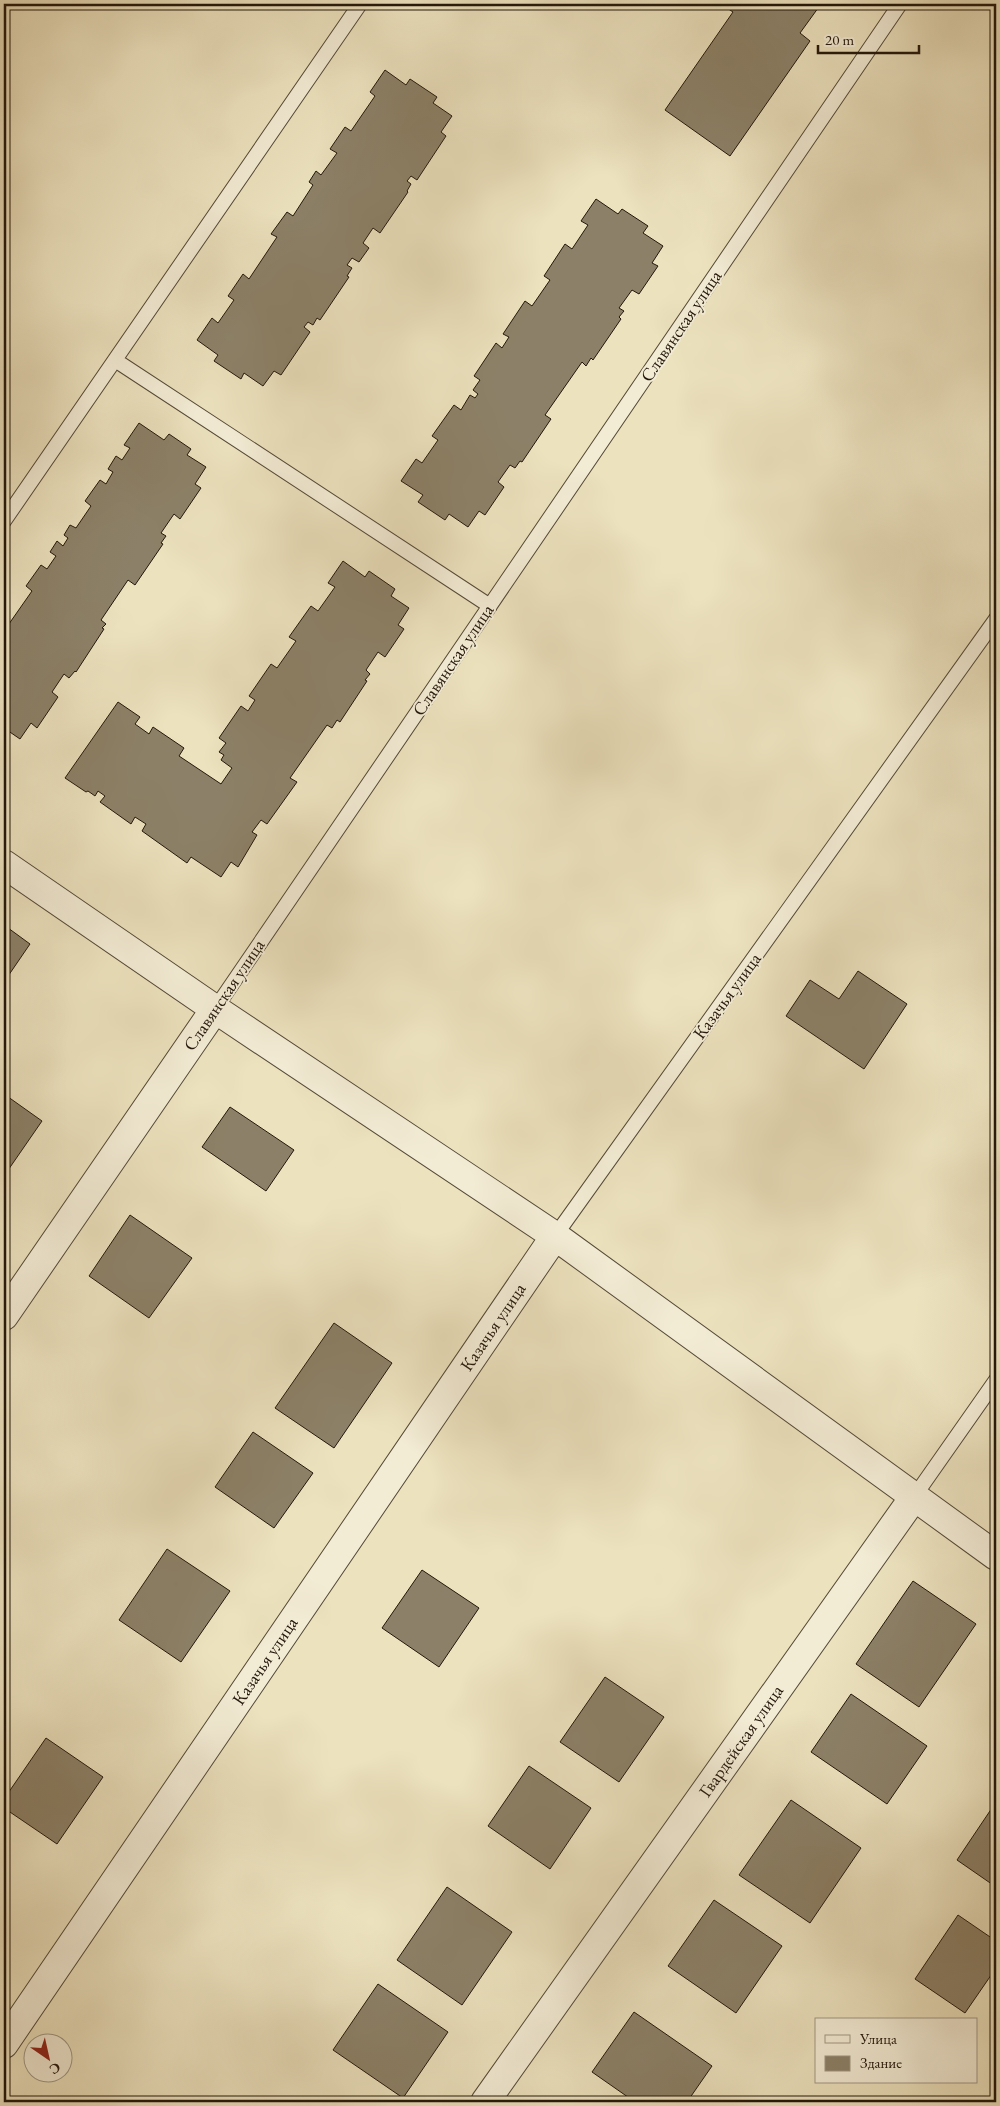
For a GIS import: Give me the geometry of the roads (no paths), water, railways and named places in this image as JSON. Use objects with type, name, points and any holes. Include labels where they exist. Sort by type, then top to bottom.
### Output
[{"type":"street","points":[[4,864],[215,1009],[555,1236],[996,1556]]},
{"type":"street","name":"Славянская улица","points":[[4,1316],[215,1009]]},
{"type":"street","name":"Казачья улица","points":[[4,2044],[555,1236]]},
{"type":"street","name":"Гвардейская улица","points":[[485,2102],[914,1496]]},
{"type":"lane","points":[[4,521],[360,4]]},
{"type":"lane","name":"Славянская улица","points":[[215,1009],[900,4]]},
{"type":"lane","points":[[115,360],[490,606]]},
{"type":"lane","name":"Казачья улица","points":[[555,1236],[996,619]]},
{"type":"lane","name":"Гвардейская улица","points":[[914,1496],[996,1380]]}]
